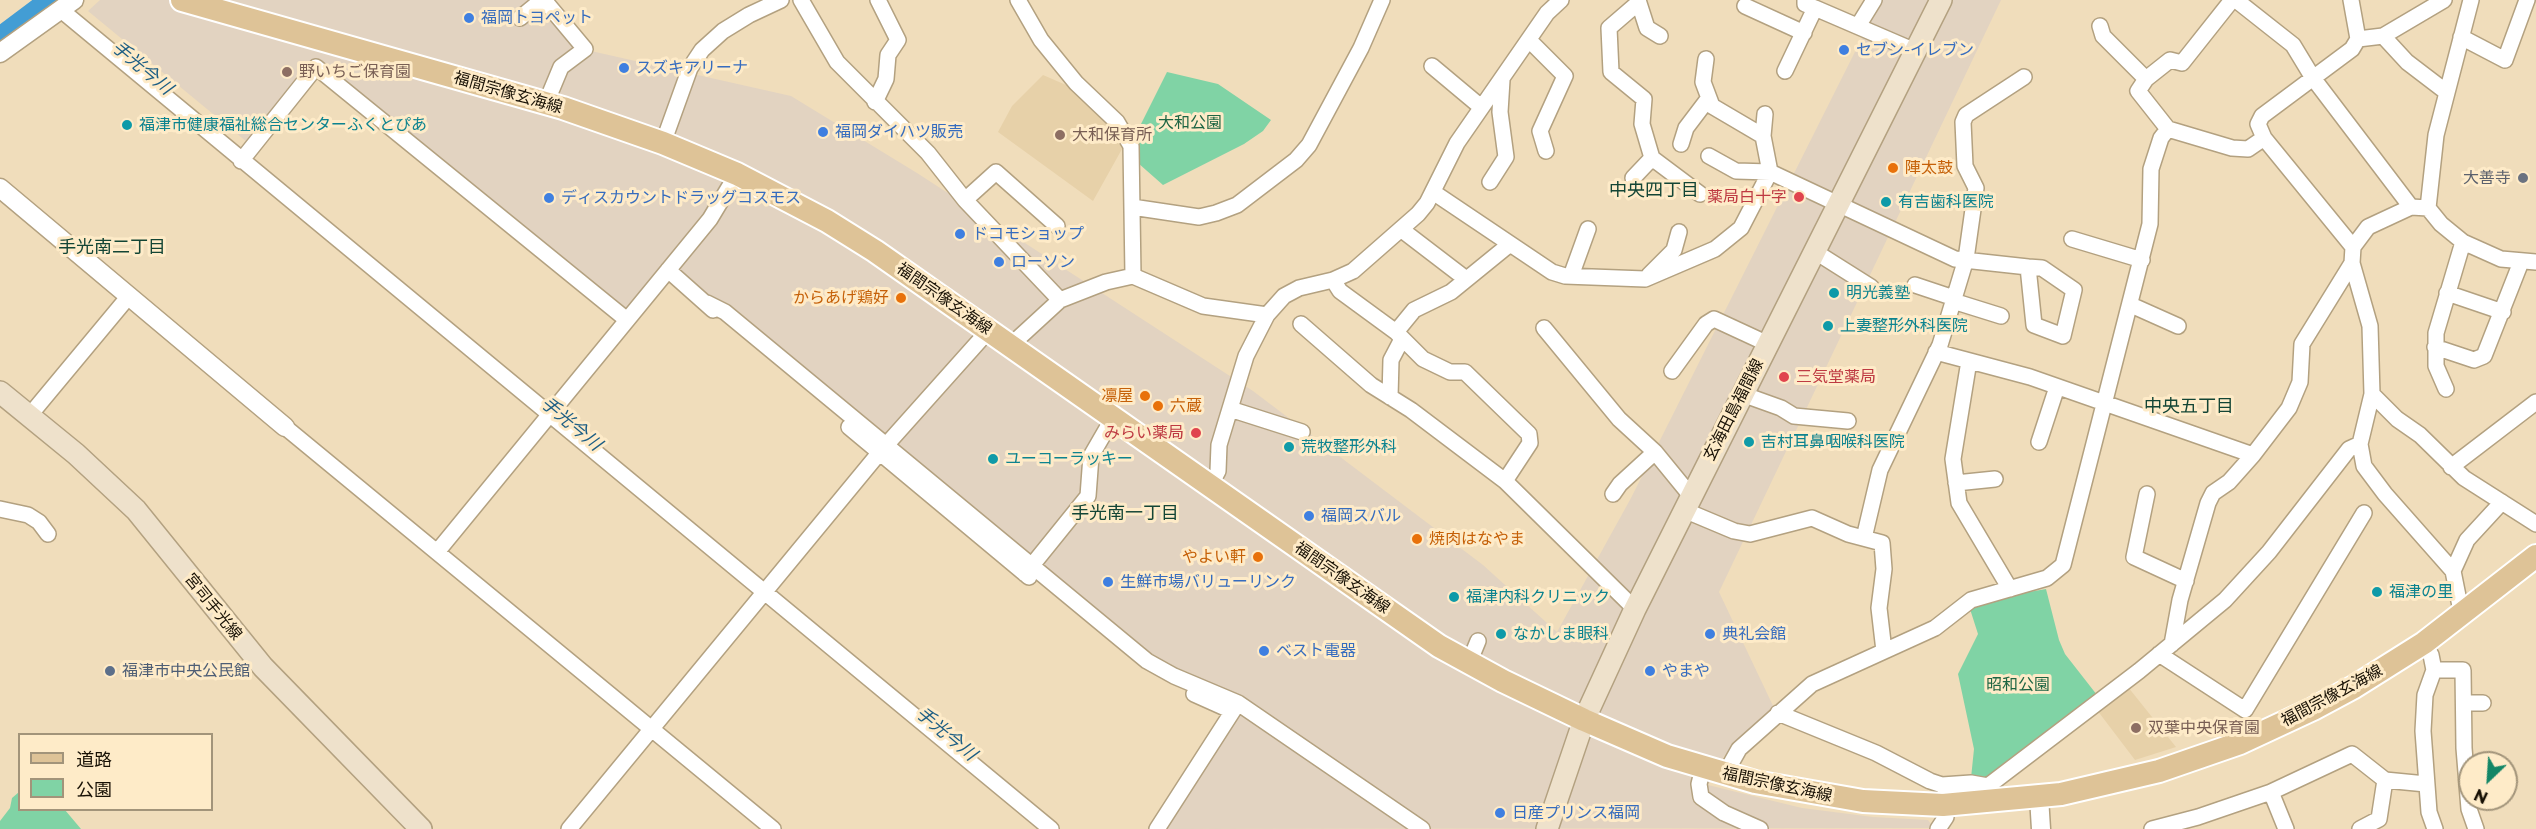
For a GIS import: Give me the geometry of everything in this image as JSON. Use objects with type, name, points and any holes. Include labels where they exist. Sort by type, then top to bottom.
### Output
[{"type":"main road","name":"玄海田島福間線","points":[[1546,829],[1584,720],[1635,609],[1941,0]]},
{"type":"main road","name":"福間宗像玄海線","points":[[190,1],[546,103],[663,143],[737,174],[827,221],[1011,345],[1439,646],[1584,720],[1703,768],[1725,774],[1824,796],[1902,804],[1942,795],[1987,794],[2039,797],[2099,787],[2196,759],[2240,743],[2313,709],[2424,643],[2462,616],[2536,556]]},
{"type":"main road","name":"宮司手光線","points":[[0,392],[30,415],[136,510],[263,667],[420,829]]},
{"type":"street","points":[[520,18],[543,0],[585,48],[561,67],[546,103]]},
{"type":"street","points":[[663,143],[690,68],[702,50],[723,31],[749,15],[781,0]]},
{"type":"street","points":[[801,0],[837,62],[928,153],[964,200],[1060,300]]},
{"type":"street","points":[[875,102],[886,79],[888,55],[898,40],[878,0]]},
{"type":"street","points":[[1131,207],[1199,217],[1216,213],[1237,205],[1296,160],[1309,145],[1361,48],[1382,0]]},
{"type":"street","points":[[1210,486],[1218,471],[1219,444],[1246,356],[1267,315],[1284,296],[1299,288],[1334,280],[1353,271],[1402,230],[1427,203],[1456,143],[1530,41],[1547,13],[1560,0]]},
{"type":"street","points":[[1858,26],[1874,0]]},
{"type":"street","points":[[2232,0],[2182,63],[2170,60],[2146,79],[2138,91],[2168,129],[2232,148],[2248,149],[2264,138]]},
{"type":"street","points":[[2236,0],[2293,45],[2313,78],[2411,207]]},
{"type":"street","points":[[2351,0],[2358,39]]},
{"type":"street","points":[[2353,247],[2264,138],[2258,124],[2262,116],[2345,56],[2358,39],[2383,36],[2444,0]]},
{"type":"street","points":[[2435,347],[2474,360],[2479,359],[2488,350],[2503,312],[2528,262],[2494,256],[2463,242],[2441,224],[2428,208],[2436,135],[2445,91],[2471,0]]},
{"type":"street","points":[[1660,36],[1647,28],[1638,1],[1609,28],[1611,72],[1644,99],[1642,124],[1652,158],[1700,194]]},
{"type":"street","points":[[1021,2],[1041,40],[1076,83],[1117,122],[1131,146],[1133,276]]},
{"type":"street","points":[[2461,37],[2505,60],[2521,3]]},
{"type":"street","points":[[1785,71],[1804,33],[1810,4],[1915,51]]},
{"type":"street","points":[[0,52],[68,5],[243,156],[766,589],[1051,829]]},
{"type":"street","points":[[1745,6],[1804,33]]},
{"type":"street","points":[[2100,26],[2103,36],[2146,79]]},
{"type":"street","points":[[2383,36],[2407,62],[2445,91]]},
{"type":"street","points":[[1530,41],[1565,76],[1540,131],[1546,151]]},
{"type":"street","points":[[1706,59],[1702,75],[1708,99],[1718,110],[1763,136]]},
{"type":"street","points":[[1432,66],[1481,107]]},
{"type":"street","points":[[243,156],[316,67],[627,320]]},
{"type":"street","points":[[1864,538],[1880,470],[1936,352],[1966,259],[1976,188],[1965,166],[1963,122],[1966,115],[2024,77]]},
{"type":"street","points":[[1490,182],[1506,157],[1500,112],[1502,80]]},
{"type":"street","points":[[1681,144],[1686,128],[1708,99]]},
{"type":"street","points":[[1433,192],[1552,272],[1571,276],[1645,279],[1729,240],[1741,228],[1770,172],[1763,136],[1765,114]]},
{"type":"street","points":[[1725,774],[1739,749],[1812,684],[1935,628],[1971,600],[2047,578],[2063,565],[2150,224],[2151,169],[2161,138],[2168,129]]},
{"type":"street","points":[[1709,156],[1736,171],[1770,172],[1955,259],[2042,268],[2074,290],[2063,336],[2034,325],[2028,267]]},
{"type":"street","points":[[1633,178],[1652,158]]},
{"type":"street","points":[[964,200],[996,172],[1057,226]]},
{"type":"street","points":[[437,552],[710,219],[737,174]]},
{"type":"street","points":[[0,188],[285,427],[773,829]]},
{"type":"street","points":[[2428,208],[2411,207],[2368,227],[2353,247],[2352,263],[2370,326],[2372,394],[2360,444],[2364,466],[2385,494],[2453,571],[2462,616]]},
{"type":"street","points":[[1571,276],[1588,229]]},
{"type":"street","points":[[1402,230],[1466,279]]},
{"type":"street","points":[[1645,279],[1674,250],[1679,232]]},
{"type":"street","points":[[2072,239],[2142,260]]},
{"type":"street","points":[[2446,389],[2436,366],[2436,333],[2463,242]]},
{"type":"street","points":[[1390,397],[1391,360],[1399,336],[1414,310],[1451,292],[1510,244]]},
{"type":"street","points":[[1814,251],[1871,287]]},
{"type":"street","points":[[2172,644],[2186,581],[2213,492],[2229,483],[2289,408],[2300,382],[2302,344],[2352,263]]},
{"type":"street","points":[[668,270],[707,303],[720,319],[794,374],[1101,629],[1156,668],[1235,707],[1422,829]]},
{"type":"street","points":[[1011,345],[1060,300],[1106,282],[1133,276],[1203,306],[1267,315]]},
{"type":"street","points":[[1334,280],[1340,291],[1437,368],[1450,372],[1465,372],[1529,434],[1530,443],[1505,481]]},
{"type":"street","points":[[1915,285],[2001,316]]},
{"type":"street","points":[[2447,293],[2503,312]]},
{"type":"street","points":[[30,415],[129,296]]},
{"type":"street","points":[[2131,305],[2178,326]]},
{"type":"street","points":[[1671,371],[1706,324],[1714,319],[1768,344]]},
{"type":"street","points":[[1301,324],[1371,385],[1505,481],[1635,609]]},
{"type":"street","points":[[1544,328],[1619,419],[1655,452],[1687,503],[1734,531],[1750,534],[1812,518],[1882,543],[1884,569],[1879,608],[1884,651]]},
{"type":"street","points":[[569,829],[766,589],[884,449],[989,330]]},
{"type":"street","points":[[1936,352],[2030,376],[2253,455]]},
{"type":"street","points":[[1969,362],[1953,459],[1956,483],[1963,511],[2010,589]]},
{"type":"street","points":[[2039,442],[2057,387]]},
{"type":"street","points":[[1742,394],[1781,408],[1794,416],[1848,421]]},
{"type":"street","points":[[2372,394],[2397,419],[2420,435],[2451,467],[2536,524]]},
{"type":"street","points":[[2451,467],[2536,402]]},
{"type":"street","points":[[1230,409],[1302,432]]},
{"type":"street","points":[[1028,570],[1088,496],[1091,456],[1113,417]]},
{"type":"street","points":[[1987,794],[2225,600],[2269,552],[2349,449],[2360,444]]},
{"type":"street","points":[[1613,494],[1620,484],[1655,452]]},
{"type":"street","points":[[1956,483],[1995,479]]},
{"type":"street","points":[[2147,494],[2134,557],[2186,581]]},
{"type":"street","points":[[2453,571],[2466,540],[2502,502]]},
{"type":"street","points":[[0,509],[28,515],[39,522],[48,534]]},
{"type":"street","points":[[2159,654],[2242,715],[2364,513]]},
{"type":"street","points":[[1469,663],[1478,641]]},
{"type":"street","points":[[2424,643],[2431,655],[2434,670],[2425,695],[2426,784],[2429,812],[2435,829]]},
{"type":"street","points":[[2434,670],[2463,670],[2469,809],[2476,829]]},
{"type":"street","points":[[2464,703],[2483,703]]},
{"type":"street","points":[[1157,829],[1235,707]]},
{"type":"street","points":[[1778,713],[1876,753],[1942,795],[1946,818],[1938,829]]},
{"type":"street","points":[[2152,829],[2199,818],[2271,792],[2352,754],[2385,780],[2426,784]]},
{"type":"street","points":[[1703,768],[1699,784],[1701,796],[1724,813],[1760,829]]},
{"type":"street","points":[[2360,829],[2379,819],[2385,780]]},
{"type":"street","points":[[2271,792],[2286,829]]},
{"type":"street","points":[[2039,797],[2042,829]]},
{"type":"shaded area","points":[[100,0],[538,0],[591,51],[791,96],[917,173],[1253,391],[1483,565],[1557,632],[1631,498],[1881,0],[2001,0],[1719,592],[1775,710],[1724,756],[1708,785],[1802,808],[1873,817],[1928,820],[1934,828],[1164,829],[1243,703],[1157,664],[665,264],[626,313],[317,61],[247,142],[88,11]]},
{"type":"shaded area","name":"大和保育所","points":[[1043,75],[1073,88],[1113,129],[1119,139],[1122,149],[1093,201],[998,132],[1012,106]]},
{"type":"shaded area","name":"双葉中央保育園","points":[[2128,687],[2176,747],[2135,760],[2097,710]]},
{"type":"green space","name":"大和公園","points":[[1167,72],[1218,84],[1271,120],[1263,131],[1244,144],[1163,185],[1138,163],[1139,134],[1137,132]]},
{"type":"green space","name":"昭和公園","points":[[2046,589],[2059,640],[2065,654],[2097,695],[1987,780],[1971,778],[1974,749],[1958,674],[1978,634],[1970,609],[2025,590],[2029,592]]},
{"type":"green space","points":[[18,793],[18,811],[66,811],[81,829],[0,829],[0,821],[10,808],[12,798]]},
{"type":"waterway","name":"手光今川","points":[[0,38],[48,2],[58,0]]},
{"type":"place","name":"福岡トヨペット","points":[[469,18]]},
{"type":"place","name":"セブン-イレブン","points":[[1844,50]]},
{"type":"place","name":"スズキアリーナ","points":[[624,68]]},
{"type":"place","name":"野いちご保育園","points":[[287,72]]},
{"type":"place","name":"福津市健康福祉総合センターふくとぴあ","points":[[127,125]]},
{"type":"place","name":"福岡ダイハツ販売","points":[[823,132]]},
{"type":"place","name":"大和保育所","points":[[1060,135]]},
{"type":"place","name":"陣太鼓","points":[[1893,168]]},
{"type":"place","name":"大善寺","points":[[2523,178]]},
{"type":"place","name":"薬局白十字","points":[[1799,197]]},
{"type":"place","name":"ディスカウントドラッグコスモス","points":[[549,198]]},
{"type":"place","name":"有吉歯科医院","points":[[1886,202]]},
{"type":"place","name":"ドコモショップ","points":[[960,234]]},
{"type":"place","name":"ローソン","points":[[999,262]]},
{"type":"place","name":"明光義塾","points":[[1834,293]]},
{"type":"place","name":"からあげ鶏好","points":[[901,298]]},
{"type":"place","name":"上妻整形外科医院","points":[[1828,326]]},
{"type":"place","name":"三気堂薬局","points":[[1784,377]]},
{"type":"place","name":"凛屋","points":[[1145,396]]},
{"type":"place","name":"六蔵","points":[[1158,406]]},
{"type":"place","name":"みらい薬局","points":[[1196,433]]},
{"type":"place","name":"吉村耳鼻咽喉科医院","points":[[1749,442]]},
{"type":"place","name":"荒牧整形外科","points":[[1289,447]]},
{"type":"place","name":"ユーコーラッキー","points":[[993,459]]},
{"type":"place","name":"福岡スバル","points":[[1309,516]]},
{"type":"place","name":"焼肉はなやま","points":[[1417,539]]},
{"type":"place","name":"やよい軒","points":[[1258,557]]},
{"type":"place","name":"生鮮市場バリューリンク","points":[[1108,582]]},
{"type":"place","name":"福津の里","points":[[2377,592]]},
{"type":"place","name":"福津内科クリニック","points":[[1454,597]]},
{"type":"place","name":"なかしま眼科","points":[[1501,634]]},
{"type":"place","name":"典礼会館","points":[[1710,634]]},
{"type":"place","name":"ベスト電器","points":[[1264,651]]},
{"type":"place","name":"福津市中央公民館","points":[[110,671]]},
{"type":"place","name":"やまや","points":[[1650,671]]},
{"type":"place","name":"双葉中央保育園","points":[[2136,728]]},
{"type":"place","name":"日産プリンス福岡","points":[[1500,813]]},
{"type":"district","name":"中央四丁目","points":[[1654,191]]},
{"type":"district","name":"手光南二丁目","points":[[112,248]]},
{"type":"district","name":"中央五丁目","points":[[2189,407]]},
{"type":"district","name":"手光南一丁目","points":[[1125,514]]}]
